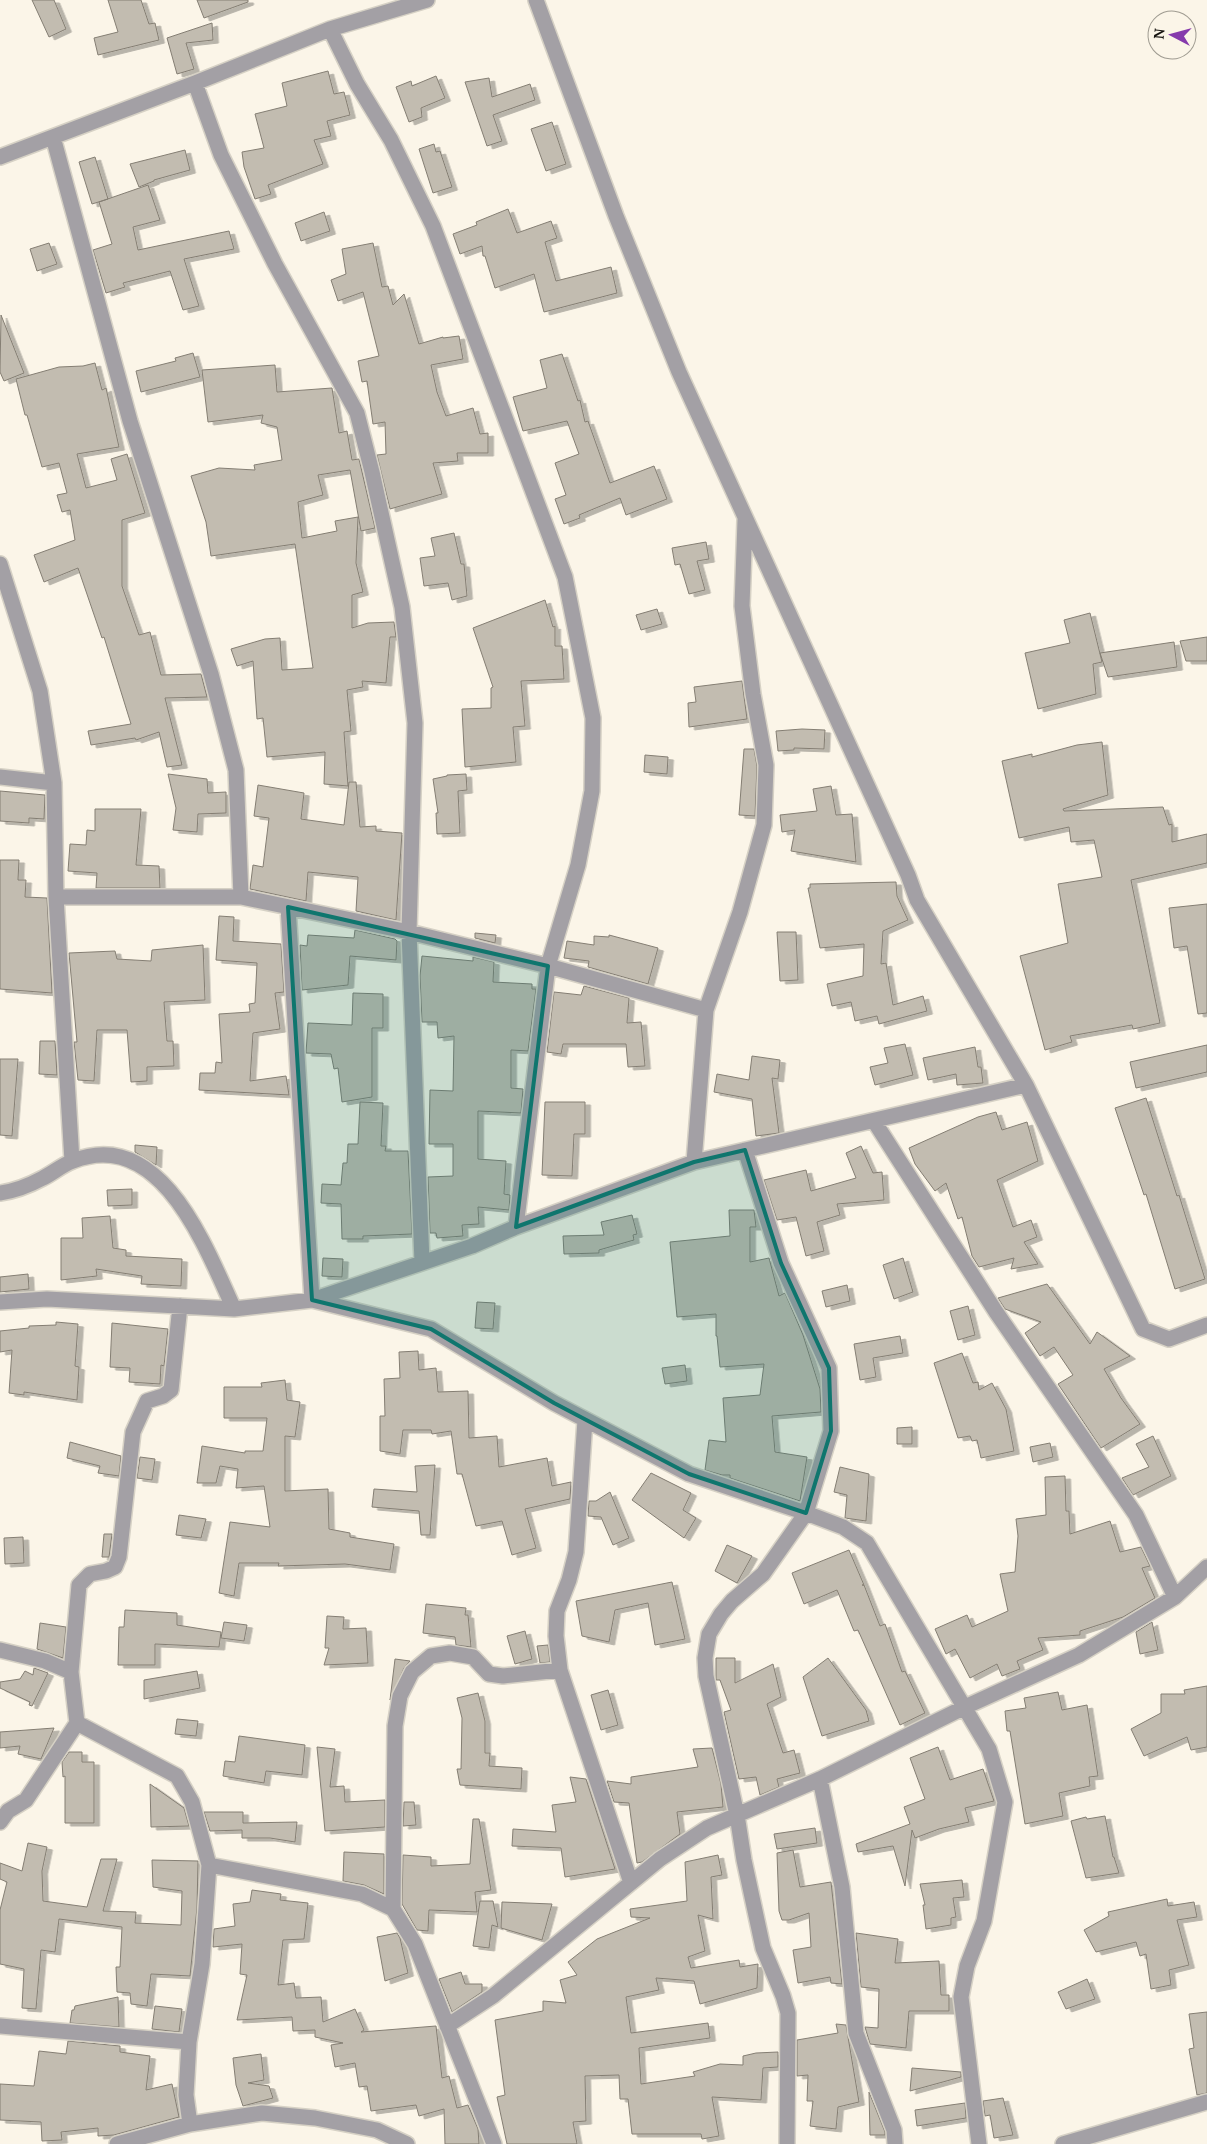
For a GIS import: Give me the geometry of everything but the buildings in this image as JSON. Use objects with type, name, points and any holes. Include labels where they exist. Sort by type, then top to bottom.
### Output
[{"type":"street","points":[[0,156],[195,83],[330,29],[427,0]]},
{"type":"street","points":[[536,0],[616,216],[675,363],[918,900],[1026,1084],[1143,1329],[1169,1339],[1207,1325]]},
{"type":"street","points":[[330,29],[357,84],[391,140],[433,226],[565,576],[593,718],[592,791],[578,865],[548,966],[516,1227]]},
{"type":"street","points":[[195,83],[221,155],[267,247],[357,412],[402,607],[414,723],[409,932],[422,1262]]},
{"type":"street","points":[[53,137],[130,420],[211,674],[236,770],[240,897]]},
{"type":"street","points":[[694,1162],[706,1010],[740,912],[764,825],[766,765],[753,694],[742,606],[745,516]]},
{"type":"street","points":[[0,564],[40,691],[54,783],[56,897],[72,1161]]},
{"type":"street","points":[[0,777],[54,783]]},
{"type":"street","points":[[56,897],[240,897],[409,932],[548,966],[706,1010]]},
{"type":"street","points":[[288,907],[312,1300]]},
{"type":"street","points":[[0,1302],[46,1299],[234,1309],[312,1300],[472,1246],[516,1227],[694,1162],[1026,1084]]},
{"type":"street","points":[[874,1121],[996,1312],[1136,1515],[1175,1597]]},
{"type":"street","points":[[745,1150],[781,1263],[829,1368],[831,1430],[806,1513],[763,1574],[732,1601],[722,1614],[709,1634],[705,1658],[706,1676],[737,1815],[744,1860],[763,1948],[788,2013],[787,2144]]},
{"type":"street","points":[[0,1193],[13,1191],[41,1179],[72,1161],[100,1154],[127,1157],[147,1168],[160,1180],[198,1230],[234,1309]]},
{"type":"street","points":[[312,1300],[431,1329],[586,1420],[688,1474],[806,1513],[843,1528],[867,1543],[990,1749],[1005,1802],[984,1921],[967,1966],[961,1997],[979,2144]]},
{"type":"street","points":[[0,1822],[8,1811],[26,1800],[77,1723],[71,1672],[79,1585],[90,1574],[106,1571],[115,1566],[119,1557],[133,1432],[147,1400],[163,1396],[171,1390],[180,1306]]},
{"type":"street","points":[[586,1420],[576,1552],[569,1580],[557,1611],[556,1636],[560,1670],[631,1883]]},
{"type":"street","points":[[447,2026],[493,1996],[549,1948],[660,1859],[707,1828],[820,1779],[1079,1655],[1175,1597],[1207,1567]]},
{"type":"street","points":[[0,1650],[45,1661],[71,1672]]},
{"type":"street","points":[[393,1909],[395,1726],[400,1696],[412,1672],[430,1656],[450,1653],[473,1657],[489,1674],[503,1676],[560,1670]]},
{"type":"street","points":[[77,1723],[177,1776],[192,1802],[208,1865],[202,1964],[189,2042],[186,2095],[190,2124]]},
{"type":"street","points":[[820,1779],[842,1887],[856,2033],[894,2130],[895,2144]]},
{"type":"street","points":[[208,1865],[362,1894],[393,1909],[415,1944],[494,2144]]},
{"type":"street","points":[[0,2026],[189,2042]]},
{"type":"street","points":[[1063,2144],[1207,2102]]},
{"type":"street","points":[[117,2144],[190,2124],[262,2113],[315,2118],[377,2130],[407,2144]]},
{"type":"highlighted area","points":[[288,907],[548,966],[516,1227],[694,1162],[745,1150],[781,1263],[829,1368],[831,1431],[806,1513],[689,1474],[554,1403],[431,1329],[312,1300]]}]
